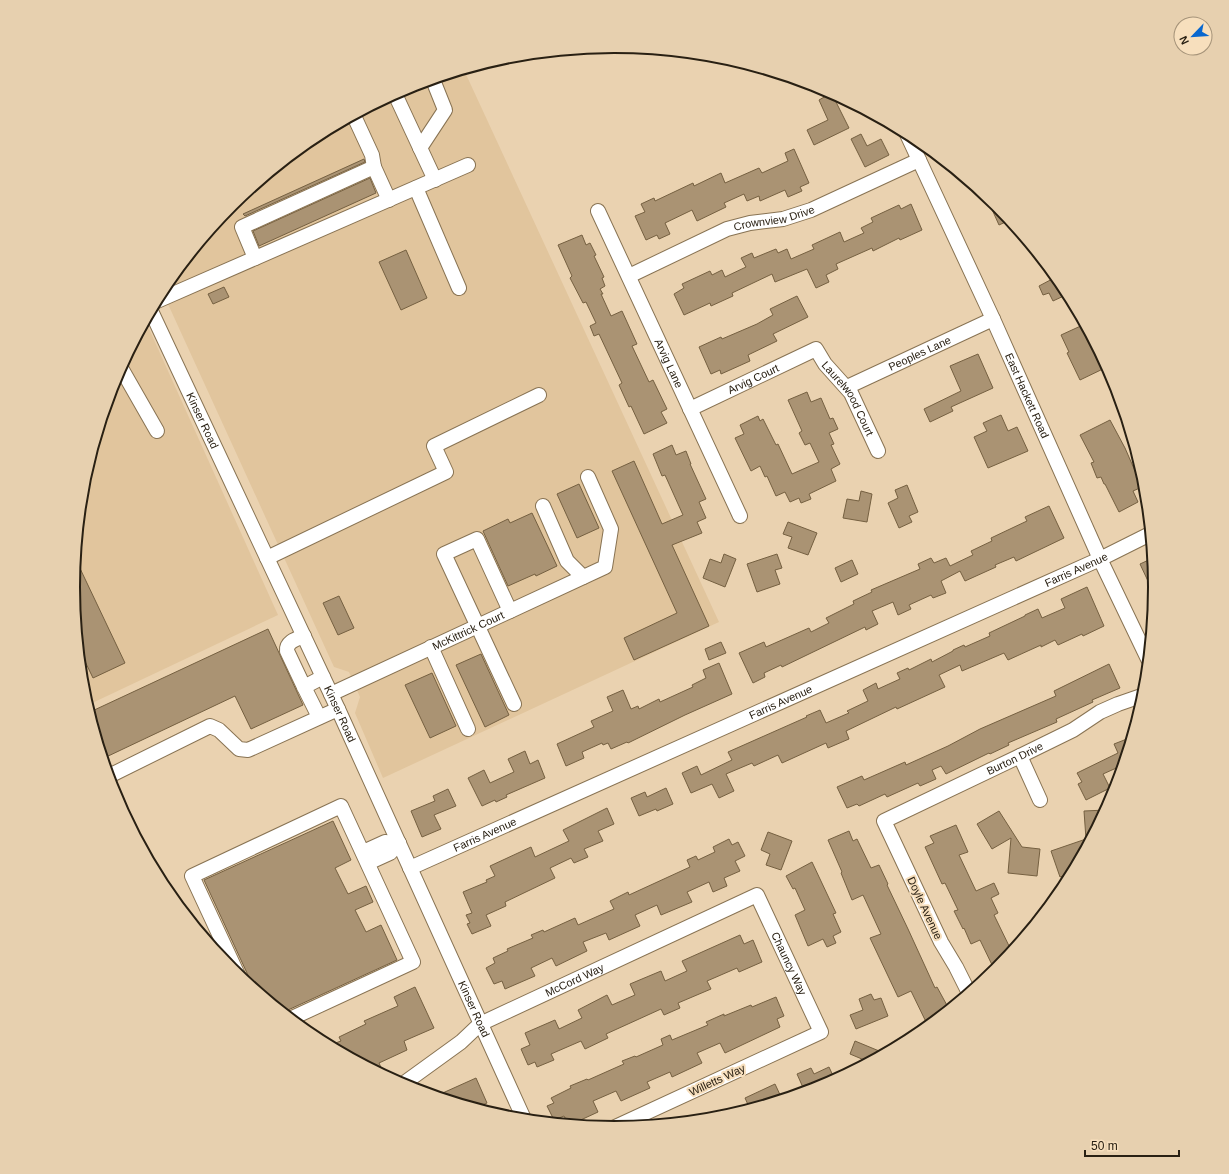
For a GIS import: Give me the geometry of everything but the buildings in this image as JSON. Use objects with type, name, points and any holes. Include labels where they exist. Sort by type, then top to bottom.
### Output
[{"type":"street","points":[[420,148],[445,110],[435,84]]},
{"type":"street","points":[[398,99],[435,180]]},
{"type":"street","points":[[356,120],[372,155],[374,167],[389,200]]},
{"type":"street","name":"East Hackett Road","points":[[911,143],[993,319],[1100,559],[1144,652]]},
{"type":"street","name":"Crownview Drive","points":[[629,276],[727,230],[750,223],[783,219],[811,210],[919,160]]},
{"type":"street","points":[[166,297],[468,166]]},
{"type":"street","points":[[255,258],[242,227],[374,167]]},
{"type":"street","points":[[416,188],[459,288]]},
{"type":"street","name":"Arvig Lane","points":[[598,211],[740,516]]},
{"type":"street","name":"Kinser Road","points":[[154,317],[338,709],[521,1113]]},
{"type":"street","name":"Peoples Lane","points":[[847,387],[993,319]]},
{"type":"street","name":"Arvig Court","points":[[690,408],[816,348]]},
{"type":"street","name":"Laurelwood Court","points":[[816,348],[824,364],[851,393],[878,450]]},
{"type":"street","points":[[125,375],[157,431]]},
{"type":"street","points":[[267,558],[446,472],[434,446],[539,395]]},
{"type":"street","name":"McKittrick Court","points":[[331,694],[605,567],[611,529],[588,477]]},
{"type":"street","points":[[543,506],[567,561],[583,577]]},
{"type":"street","name":"Farris Avenue","points":[[410,868],[1100,559],[1146,536]]},
{"type":"street","points":[[510,611],[477,538],[444,554],[514,704]]},
{"type":"street","points":[[304,636],[290,643],[287,647],[287,651],[319,717]]},
{"type":"street","points":[[431,647],[468,729]]},
{"type":"street","points":[[304,687],[323,677]]},
{"type":"street","name":"Burton Drive","points":[[884,821],[1073,730],[1100,712],[1136,698]]},
{"type":"street","points":[[114,773],[210,726],[219,730],[239,749],[248,750],[338,709]]},
{"type":"street","points":[[1020,756],[1040,800]]},
{"type":"street","points":[[230,957],[192,876],[341,806],[413,962],[296,1016]]},
{"type":"street","name":"Doyle Avenue","points":[[884,821],[940,942],[967,988]]},
{"type":"street","points":[[366,858],[390,853],[399,843]]},
{"type":"street","name":"McCord Way","points":[[409,1080],[461,1042],[480,1024],[757,895]]},
{"type":"street","name":"Chauncy Way","points":[[757,895],[821,1032]]},
{"type":"street","name":"Willetts Way","points":[[629,1121],[821,1032]]},
{"type":"shaded area","points":[[466,74],[719,622],[383,778],[355,713],[360,697],[349,672],[334,667],[165,298],[191,262],[213,235],[237,209],[289,163],[318,143],[378,108],[443,81]]},
{"type":"shaded area","points":[[148,327],[278,615],[94,702],[85,657],[80,587],[85,517],[99,449],[109,415],[121,383]]}]
